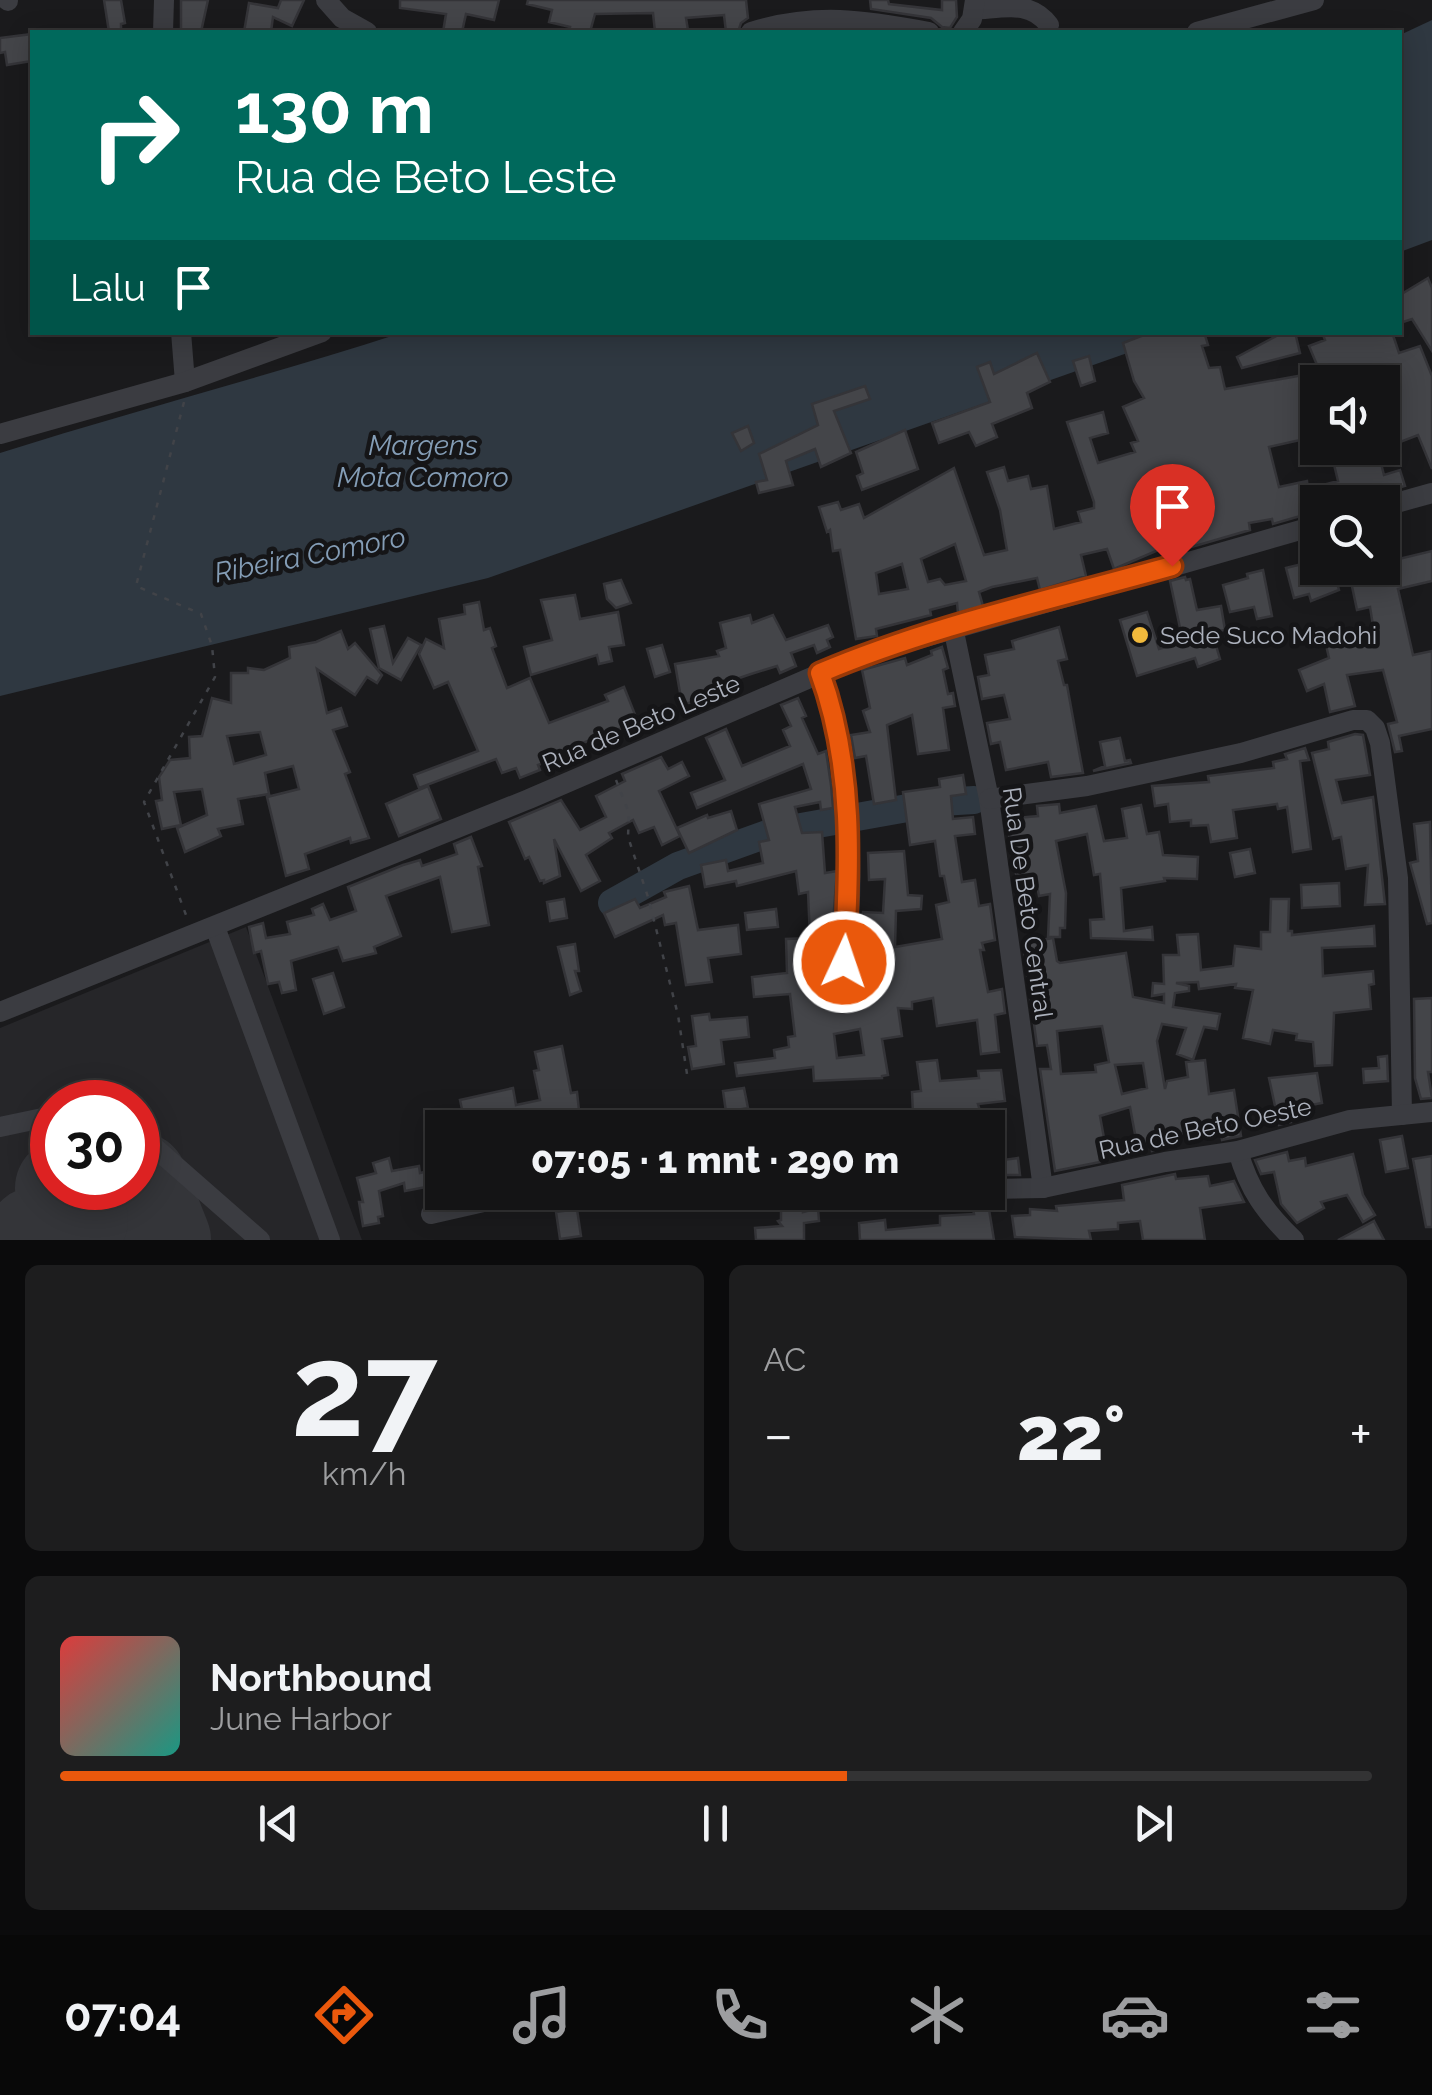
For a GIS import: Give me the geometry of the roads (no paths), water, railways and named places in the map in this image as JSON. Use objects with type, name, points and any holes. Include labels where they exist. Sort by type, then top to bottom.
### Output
[{"type":"street","points":[[164,0],[164,30]]},
{"type":"street","points":[[326,0],[342,18],[363,30]]},
{"type":"street","points":[[1204,30],[1314,0]]},
{"type":"street","points":[[964,30],[975,5],[1027,6],[1040,12],[1049,26]]},
{"type":"street","points":[[762,30],[815,20],[858,19],[918,30]]},
{"type":"street","points":[[181,335],[185,390]]},
{"type":"street","points":[[0,434],[185,390],[315,335]]},
{"type":"street","points":[[1400,502],[1432,493]]},
{"type":"street","name":"Rua de Beto Leste","points":[[0,1012],[529,799],[863,654],[1300,530]]},
{"type":"street","name":"Rua De Beto Central","points":[[954,627],[989,799],[1042,1188]]},
{"type":"street","points":[[820,673],[839,738],[848,842],[844,962],[836,982]]},
{"type":"street","points":[[989,799],[1087,786],[1241,754],[1353,720],[1367,720],[1375,728],[1380,743],[1398,878],[1402,1115]]},
{"type":"street","points":[[215,927],[330,1240]]},
{"type":"street","name":"Rua de Beto Oeste","points":[[1005,1189],[1042,1188],[1238,1151],[1350,1120],[1432,1112]]},
{"type":"street","points":[[0,1128],[30,1121]]},
{"type":"street","points":[[1238,1151],[1254,1195],[1294,1240]]},
{"type":"street","points":[[160,1152],[260,1240]]},
{"type":"street","points":[[431,1214],[449,1210]]},
{"type":"water","points":[[1432,20],[1432,240],[1402,251],[1402,34]]},
{"type":"water","name":"Margens Mota Comoro","points":[[395,335],[1178,335],[488,578],[0,696],[0,453]]},
{"type":"waterway","points":[[612,903],[678,866],[773,832],[941,802],[974,800]]},
{"type":"place","name":"Sede Suco Madohi","points":[[1140,635]]},
{"type":"water label","name":"Ribeira Comoro","points":[[310,555]]}]
